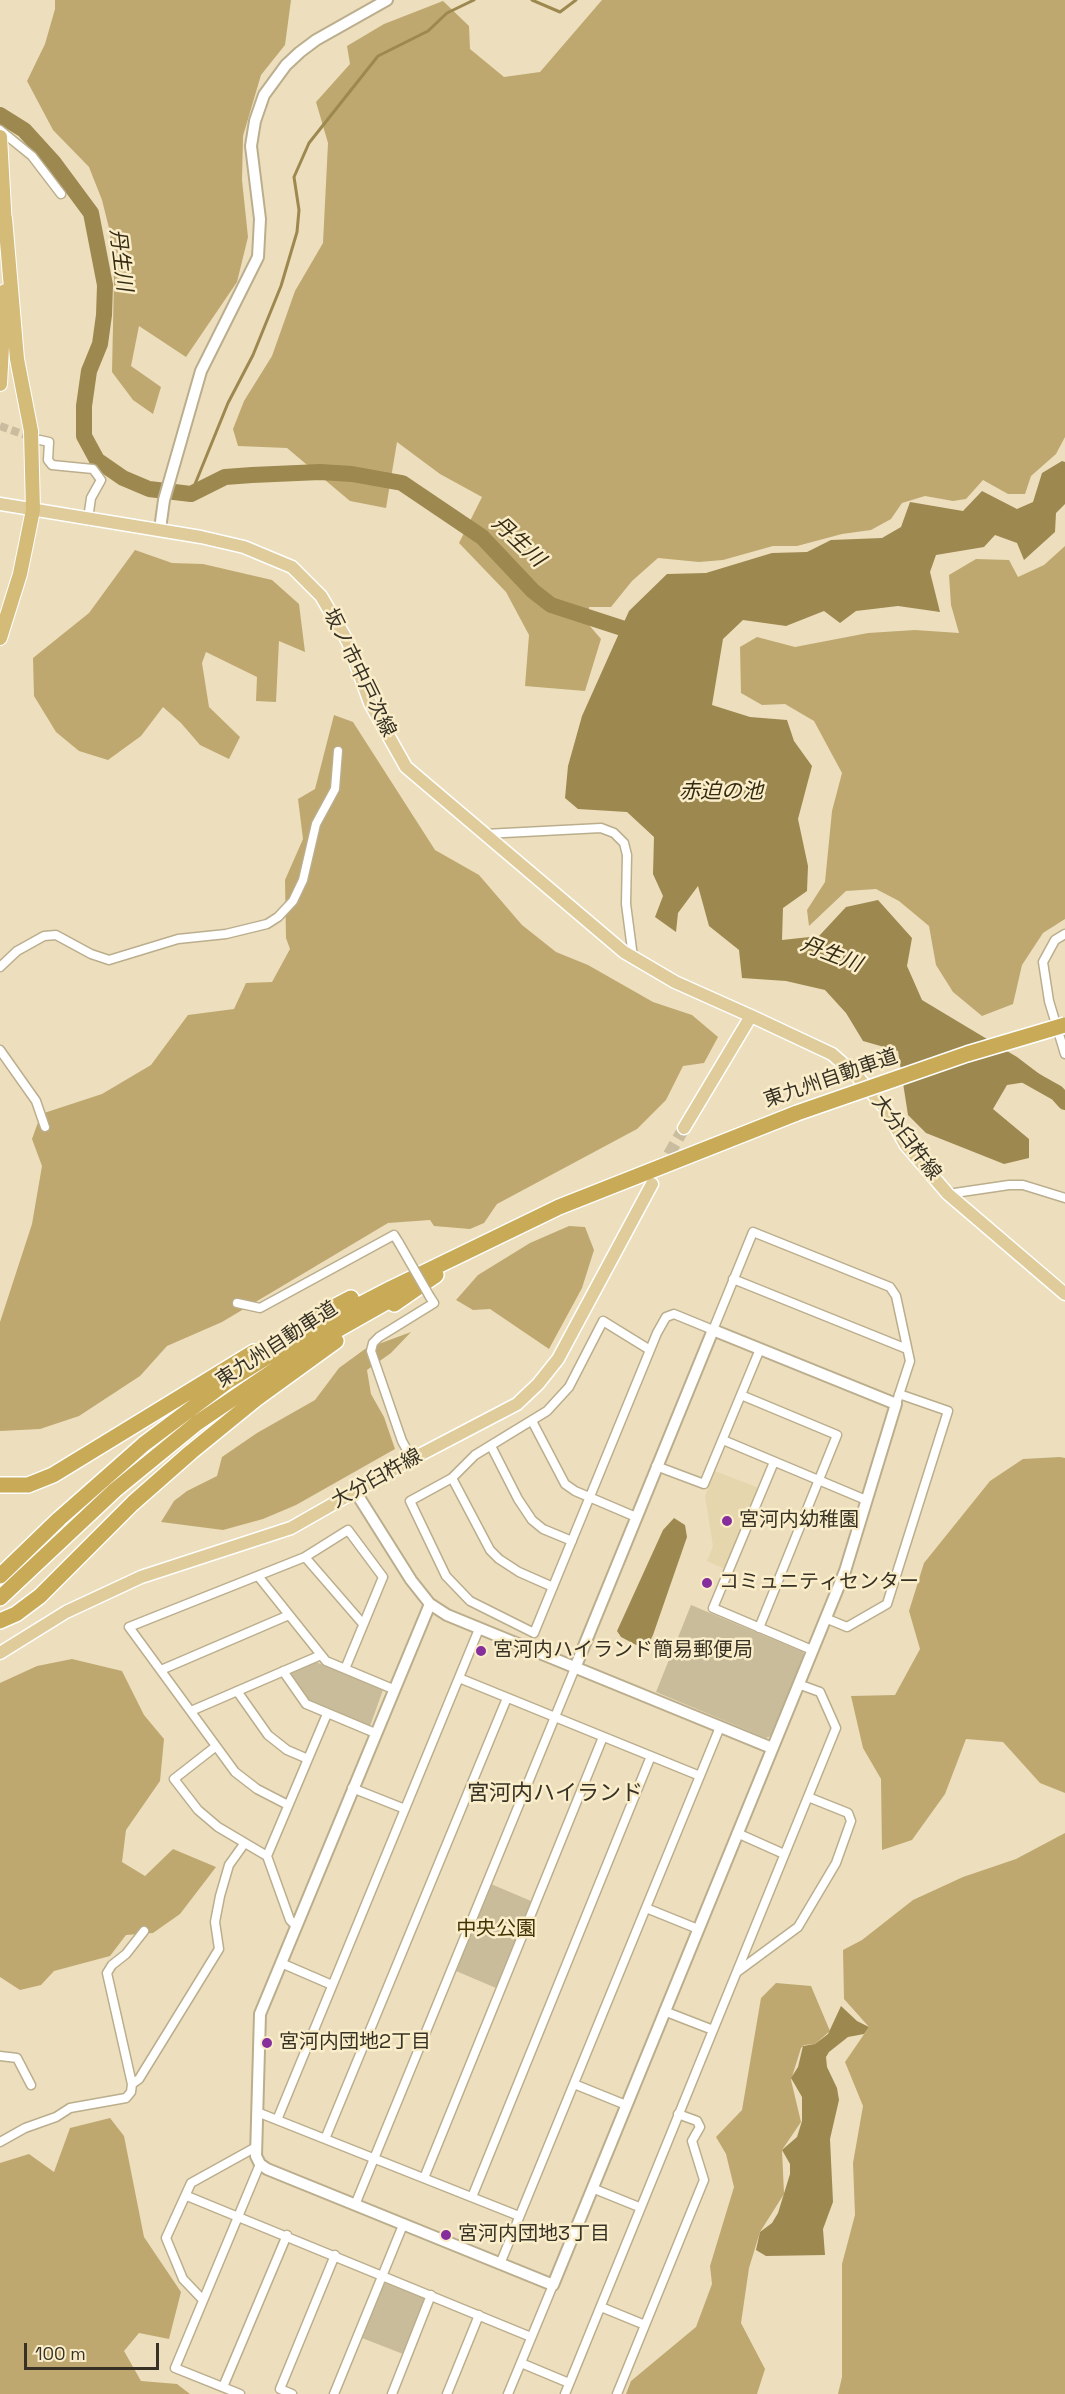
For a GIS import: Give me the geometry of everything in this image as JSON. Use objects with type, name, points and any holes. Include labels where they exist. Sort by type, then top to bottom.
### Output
[{"type":"highway","points":[[0,138],[0,155]]},
{"type":"highway","points":[[0,138],[17,359],[31,431],[33,510],[20,574],[0,638]]},
{"type":"highway","points":[[0,175],[0,232]]},
{"type":"highway","points":[[0,384],[5,218]]},
{"type":"highway","name":"東九州自動車道","points":[[0,1598],[110,1484],[187,1411],[267,1356],[392,1288],[559,1208],[797,1113],[967,1054],[1065,1025]]},
{"type":"highway","name":"東九州自動車道","points":[[0,1576],[110,1484],[276,1367],[436,1275],[616,1185]]},
{"type":"highway","points":[[0,1485],[28,1485],[53,1475],[328,1309],[536,1215],[559,1208]]},
{"type":"highway","points":[[0,1621],[16,1614],[40,1596],[133,1503],[256,1399],[321,1352],[436,1275]]},
{"type":"main road","name":"坂ノ市中戸次線","points":[[0,504],[160,529],[244,548],[292,567],[321,596],[348,642],[370,703],[406,767],[633,957],[675,982],[751,1016]]},
{"type":"main road","points":[[684,1128],[751,1016]]},
{"type":"main road","name":"大分臼杵線","points":[[751,1016],[832,1054],[848,1068],[886,1109],[905,1144],[948,1194],[1065,1294]]},
{"type":"main road","name":"大分臼杵線","points":[[0,1653],[66,1612],[141,1577],[291,1528],[412,1459],[517,1404],[538,1384],[558,1359],[652,1184]]},
{"type":"street","points":[[160,529],[163,503],[201,371],[258,257],[260,219],[251,146],[255,121],[264,95],[286,65],[300,52],[316,40],[387,0]]},
{"type":"street","points":[[0,130],[32,156],[61,194]]},
{"type":"street","points":[[40,440],[49,442],[48,460],[52,465],[93,470],[100,480],[91,498],[88,519]]},
{"type":"street","points":[[0,967],[17,951],[44,936],[56,935],[91,954],[109,960],[178,939],[226,934],[267,924],[278,917],[293,901],[303,880],[316,824],[335,789],[338,751]]},
{"type":"street","points":[[484,834],[601,828],[614,833],[624,843],[627,855],[626,914],[633,957]]},
{"type":"street","points":[[1065,934],[1055,940],[1044,962],[1049,1001],[1065,1054]]},
{"type":"street","points":[[0,1050],[36,1101],[45,1127]]},
{"type":"street","points":[[948,1194],[1023,1185],[1065,1198]]},
{"type":"street","points":[[355,2205],[753,1232],[890,1287],[896,1296],[910,1361],[845,1571],[508,2394]]},
{"type":"street","points":[[237,1303],[260,1308],[394,1234],[434,1303],[379,1337],[373,1343],[371,1351],[402,1440],[412,1459]]},
{"type":"street","points":[[733,1279],[907,1349]]},
{"type":"street","points":[[650,1350],[603,1321],[569,1387],[547,1411],[475,1455],[452,1478],[410,1501],[441,1567],[454,1588],[470,1601],[534,1633],[650,1350],[666,1317],[674,1314],[760,1349],[897,1399],[948,1412],[887,1604],[847,1627],[825,1618]]},
{"type":"street","points":[[656,1466],[704,1485],[760,1349]]},
{"type":"street","points":[[741,1395],[837,1435],[759,1628]]},
{"type":"street","points":[[532,1421],[565,1484],[636,1517]]},
{"type":"street","points":[[723,1440],[866,1500]]},
{"type":"street","points":[[491,1446],[518,1499],[532,1520],[543,1529],[572,1541]]},
{"type":"street","points":[[774,1462],[712,1608],[812,1650]]},
{"type":"street","points":[[452,1478],[490,1550],[498,1559],[519,1572],[553,1587]]},
{"type":"street","points":[[355,1491],[411,1580],[430,1604],[479,1629],[772,1748]]},
{"type":"street","points":[[288,1805],[245,1780],[215,1747],[129,1627],[305,1557],[348,1530],[383,1577],[345,1669]]},
{"type":"street","points":[[305,1557],[363,1624]]},
{"type":"street","points":[[258,1576],[326,1661],[393,1689]]},
{"type":"street","points":[[240,2394],[176,2368],[260,2164],[256,2147],[260,2014],[430,1604]]},
{"type":"street","points":[[161,1670],[289,1615]]},
{"type":"street","points":[[277,2120],[479,1629]]},
{"type":"street","points":[[191,1711],[321,1655]]},
{"type":"street","points":[[283,1671],[303,1701],[327,1714],[375,1733]]},
{"type":"street","points":[[459,1678],[700,1776]]},
{"type":"street","points":[[565,2394],[639,2207],[836,1728],[820,1692],[798,1684]]},
{"type":"street","points":[[237,1691],[268,1735],[287,1750],[308,1759]]},
{"type":"street","points":[[325,2139],[507,1698]]},
{"type":"street","points":[[296,1926],[290,1920],[267,1856],[327,1714]]},
{"type":"street","points":[[500,2264],[720,1727]]},
{"type":"street","points":[[424,2178],[603,1737]]},
{"type":"street","points":[[215,1747],[174,1779],[198,1810],[244,1844],[267,1856]]},
{"type":"street","points":[[472,2197],[651,1756]]},
{"type":"street","points":[[352,1788],[405,1809]]},
{"type":"street","points":[[737,1973],[798,1928],[836,1863],[851,1821],[849,1813],[808,1797]]},
{"type":"street","points":[[737,1833],[784,1854]]},
{"type":"street","points":[[132,2084],[139,2079],[219,1948],[215,1922],[220,1896],[229,1865],[244,1844]]},
{"type":"street","points":[[646,1908],[698,1929]]},
{"type":"street","points":[[0,2142],[70,2108],[126,2098],[131,2092],[132,2084],[107,1973],[112,1965],[126,1954],[144,1930]]},
{"type":"street","points":[[281,1963],[332,1985]]},
{"type":"street","points":[[664,2011],[713,2030]]},
{"type":"street","points":[[0,2056],[17,2058],[32,2085]]},
{"type":"street","points":[[574,2084],[626,2105]]},
{"type":"street","points":[[257,2112],[519,2216]]},
{"type":"street","points":[[617,2394],[704,2180],[692,2141],[700,2127],[697,2121],[678,2114]]},
{"type":"street","points":[[203,2300],[183,2279],[166,2238],[191,2183],[256,2147]]},
{"type":"street","points":[[260,2164],[267,2169],[553,2285]]},
{"type":"street","points":[[592,2188],[639,2207]]},
{"type":"street","points":[[187,2196],[335,2254],[531,2337]]},
{"type":"street","points":[[334,2394],[403,2225]]},
{"type":"street","points":[[223,2387],[287,2235]]},
{"type":"street","points":[[292,2394],[279,2392],[335,2254]]},
{"type":"street","points":[[392,2394],[431,2295]]},
{"type":"street","points":[[601,2307],[645,2325]]},
{"type":"street","points":[[447,2394],[479,2315]]},
{"type":"street","points":[[520,2363],[569,2383]]},
{"type":"shaded area","points":[[55,0],[291,0],[285,45],[261,75],[243,136],[242,180],[248,237],[237,282],[186,357],[139,326],[131,366],[161,387],[153,414],[133,400],[112,372],[114,279],[110,232],[102,200],[89,167],[53,130],[27,81],[45,44],[55,9]]},
{"type":"shaded area","points":[[602,0],[1065,0],[1065,437],[1056,454],[1031,476],[1025,494],[1008,494],[983,480],[966,499],[953,501],[925,496],[902,503],[891,519],[871,530],[842,534],[797,546],[773,546],[723,560],[699,562],[658,558],[632,581],[611,607],[589,607],[589,625],[601,639],[585,691],[525,686],[529,635],[506,592],[459,543],[482,497],[440,474],[397,442],[386,508],[350,501],[287,448],[238,446],[233,429],[244,401],[272,356],[295,291],[323,243],[328,143],[316,102],[350,64],[347,46],[384,24],[443,1],[469,26],[470,49],[504,77],[540,72]]},
{"type":"shaded area","points":[[1065,546],[1065,919],[1043,933],[1022,965],[1013,1004],[982,1016],[953,992],[936,965],[929,926],[899,901],[876,889],[846,891],[809,926],[807,910],[825,882],[832,811],[842,773],[814,721],[785,704],[762,705],[741,693],[740,647],[757,637],[795,647],[868,633],[915,630],[959,633],[951,605],[949,575],[976,559],[1009,560],[1018,577],[1044,565]]},
{"type":"shaded area","points":[[135,550],[172,563],[203,564],[272,580],[299,604],[305,652],[279,641],[276,702],[256,701],[257,677],[206,652],[202,663],[209,707],[240,737],[229,759],[200,745],[163,707],[141,736],[108,760],[79,751],[56,732],[34,696],[33,658],[89,613]]},
{"type":"shaded area","points":[[334,715],[353,722],[435,850],[479,875],[522,925],[556,952],[588,965],[653,1002],[692,1015],[718,1037],[704,1063],[683,1066],[666,1100],[637,1129],[497,1204],[484,1223],[470,1229],[434,1226],[430,1220],[388,1223],[222,1322],[167,1346],[140,1376],[79,1416],[40,1429],[0,1431],[0,1322],[32,1224],[42,1166],[32,1139],[41,1114],[102,1094],[151,1065],[188,1015],[234,1009],[246,983],[272,982],[290,949],[286,938],[285,880],[303,839],[298,799],[315,789]]},
{"type":"shaded area","points":[[569,1226],[585,1227],[594,1250],[582,1288],[549,1349],[490,1309],[473,1310],[456,1300],[478,1275],[530,1243]]},
{"type":"shaded area","points":[[411,1332],[391,1353],[367,1370],[371,1394],[384,1417],[395,1449],[296,1505],[263,1519],[223,1530],[161,1522],[174,1501],[187,1491],[217,1476],[222,1457],[257,1433],[315,1400],[339,1368],[365,1349]]},
{"type":"shaded area","points":[[1065,1458],[1065,1793],[1040,1783],[1003,1742],[966,1739],[945,1794],[912,1840],[882,1850],[881,1779],[863,1748],[851,1696],[895,1695],[920,1649],[909,1611],[924,1563],[990,1481],[1023,1459]]},
{"type":"shaded area","name":"宮河内幼稚園","points":[[715,1471],[759,1488],[725,1569],[707,1561],[713,1546],[705,1496]]},
{"type":"shaded area","points":[[72,1659],[122,1671],[144,1715],[164,1739],[160,1781],[126,1830],[122,1862],[145,1876],[173,1849],[216,1867],[180,1914],[153,1933],[126,1935],[110,1956],[54,1971],[41,1985],[20,1990],[0,1977],[0,1683],[37,1666]]},
{"type":"shaded area","points":[[1065,1833],[1065,2394],[838,2394],[842,2377],[842,2264],[855,2215],[853,2163],[863,2106],[845,2062],[869,2027],[844,1999],[843,1950],[862,1940],[913,1900],[963,1877],[1016,1859]]},
{"type":"shaded area","points":[[776,1983],[811,1986],[830,2031],[815,2044],[804,2045],[801,2048],[791,2080],[801,2122],[782,2150],[784,2194],[760,2232],[749,2268],[741,2323],[765,2369],[757,2394],[626,2394],[631,2381],[696,2327],[712,2284],[710,2266],[734,2187],[726,2154],[716,2137],[742,2110],[761,1998]]},
{"type":"shaded area","points":[[110,2118],[124,2136],[144,2237],[181,2292],[169,2339],[139,2333],[124,2351],[141,2381],[177,2384],[190,2394],[0,2394],[0,2163],[29,2154],[54,2172],[70,2128]]},
{"type":"green space","points":[[691,1605],[803,1652],[771,1736],[766,1738],[656,1692]]},
{"type":"green space","points":[[316,1662],[383,1690],[370,1726],[308,1701],[291,1676],[293,1671]]},
{"type":"green space","name":"中央公園","points":[[491,1884],[531,1901],[496,1988],[456,1971]]},
{"type":"green space","points":[[391,2281],[423,2295],[425,2302],[403,2354],[362,2338],[384,2284]]},
{"type":"water","name":"赤迫の池","points":[[1062,461],[1065,462],[1065,504],[1056,513],[1055,532],[1024,560],[1017,543],[995,535],[984,547],[936,555],[930,572],[940,612],[898,606],[856,611],[840,623],[824,611],[786,626],[743,620],[723,639],[712,705],[750,717],[787,720],[794,741],[812,766],[798,819],[808,866],[807,891],[783,908],[782,940],[819,936],[846,907],[878,900],[912,938],[907,966],[922,1000],[1017,1057],[1046,1079],[1007,1085],[993,1109],[1029,1139],[1029,1158],[1004,1164],[926,1133],[908,1115],[898,1051],[863,1041],[846,1013],[825,990],[786,981],[742,978],[739,950],[709,926],[698,886],[678,913],[676,932],[655,917],[663,896],[653,874],[654,837],[627,812],[578,809],[565,798],[568,766],[582,716],[629,611],[667,574],[706,573],[772,553],[807,552],[831,540],[882,538],[901,527],[910,502],[963,511],[982,491],[1017,509],[1033,502],[1042,473]]},
{"type":"water","points":[[674,1518],[685,1525],[687,1537],[653,1635],[649,1643],[640,1647],[621,1637],[617,1631],[663,1530]]},
{"type":"water","points":[[841,2006],[857,2021],[869,2027],[864,2034],[848,2037],[826,2057],[827,2067],[837,2088],[839,2100],[830,2139],[833,2202],[823,2229],[825,2255],[766,2256],[756,2250],[760,2232],[772,2223],[778,2213],[790,2174],[790,2164],[782,2150],[797,2137],[802,2121],[802,2097],[791,2078],[798,2067],[803,2046],[815,2044],[828,2034]]},
{"type":"waterway","points":[[191,494],[228,403],[253,355],[281,286],[297,232],[299,210],[294,177],[309,143],[378,56],[428,31],[447,13],[474,0]]},
{"type":"waterway","points":[[532,0],[560,12],[576,0]]},
{"type":"waterway","name":"丹生川","points":[[0,115],[24,130],[54,163],[91,213],[105,285],[100,344],[89,371],[84,406],[84,436],[97,460],[123,478],[149,489],[191,494],[225,477],[252,475],[320,472],[352,474],[402,483],[482,537],[533,591],[551,605],[631,631],[635,641]]},
{"type":"waterway","name":"丹生川","points":[[1016,1070],[1057,1093],[1065,1102]]},
{"type":"tunnel","points":[[0,426],[34,438]]},
{"type":"tunnel","points":[[660,1170],[684,1128]]},
{"type":"place","name":"宮河内幼稚園","points":[[727,1521]]},
{"type":"place","name":"コミュニティセンター","points":[[707,1583]]},
{"type":"place","name":"宮河内ハイランド簡易郵便局","points":[[481,1651]]},
{"type":"place","name":"宮河内団地2丁目","points":[[267,2043]]},
{"type":"place","name":"宮河内団地3丁目","points":[[446,2235]]},
{"type":"district","name":"宮河内ハイランド","points":[[555,1794]]}]
